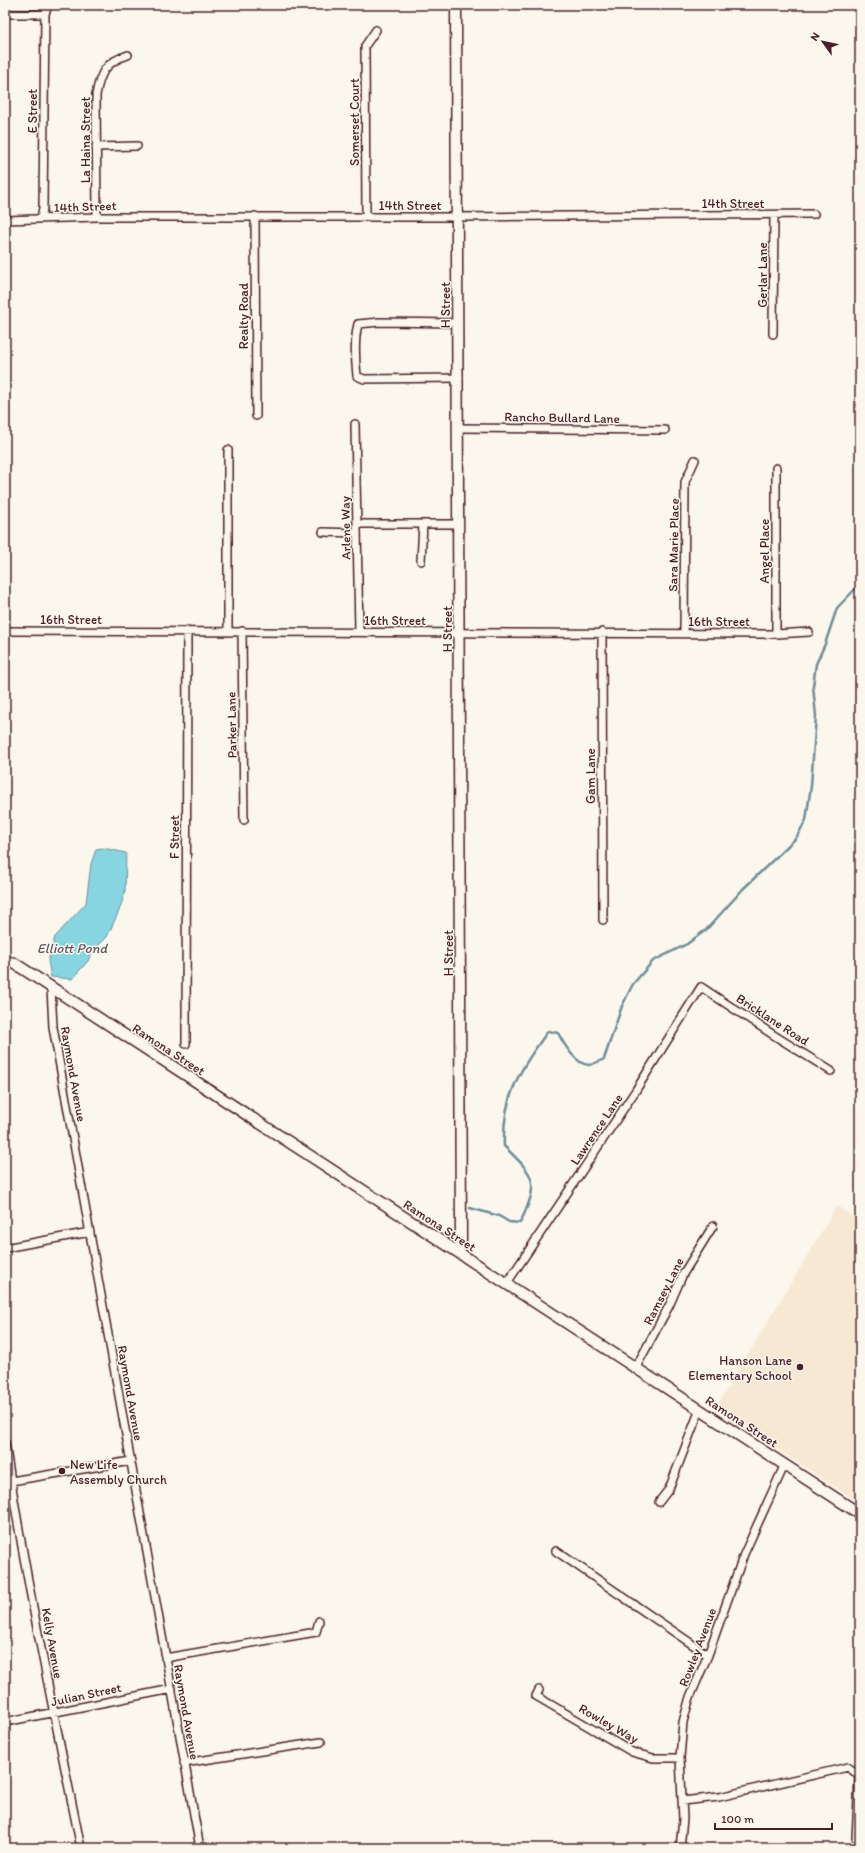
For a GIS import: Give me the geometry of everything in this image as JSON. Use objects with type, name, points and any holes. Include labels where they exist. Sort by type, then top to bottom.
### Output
[{"type":"street","name":"E Street","points":[[41,219],[43,208],[44,14],[48,5]]},
{"type":"street","name":"H Street","points":[[456,5],[459,378],[461,1211],[461,1240],[458,1252]]},
{"type":"street","points":[[5,14],[44,14]]},
{"type":"street","name":"Somerset Court","points":[[366,216],[366,46],[376,30]]},
{"type":"street","name":"La Haina Street","points":[[97,217],[96,95],[99,79],[104,69],[118,58],[128,55]]},
{"type":"street","points":[[96,147],[137,146]]},
{"type":"street","name":"14th Street","points":[[5,220],[97,217],[458,217],[814,214]]},
{"type":"street","name":"Gerlar Lane","points":[[773,334],[774,215]]},
{"type":"street","name":"Realty Road","points":[[255,216],[256,416]]},
{"type":"street","points":[[458,323],[368,322],[358,324],[356,334],[357,376],[364,379],[459,378]]},
{"type":"street","name":"Arlene Way","points":[[355,424],[359,632]]},
{"type":"street","name":"Rancho Bullard Lane","points":[[459,428],[665,430]]},
{"type":"street","points":[[228,450],[228,631]]},
{"type":"street","name":"Sara Marie Place","points":[[684,633],[685,482],[695,460]]},
{"type":"street","name":"Angel Place","points":[[776,468],[776,634]]},
{"type":"street","points":[[357,524],[459,524]]},
{"type":"street","points":[[421,561],[423,524]]},
{"type":"street","points":[[323,532],[357,533]]},
{"type":"street","name":"16th Street","points":[[5,631],[187,630],[776,634],[809,632]]},
{"type":"street","name":"F Street","points":[[186,1044],[187,630]]},
{"type":"street","name":"Parker Lane","points":[[242,631],[244,820]]},
{"type":"street","name":"Gam Lane","points":[[602,632],[604,920]]},
{"type":"street","name":"Ramona Street","points":[[5,961],[14,963],[860,1514]]},
{"type":"street","name":"Bricklane Road","points":[[701,987],[831,1071]]},
{"type":"street","name":"Lawrence Lane","points":[[507,1283],[636,1090],[701,987]]},
{"type":"street","name":"Raymond Avenue","points":[[52,988],[53,1027],[200,1848]]},
{"type":"street","name":"Ramsey Lane","points":[[636,1367],[669,1306],[683,1274],[713,1226]]},
{"type":"street","points":[[5,1248],[90,1232]]},
{"type":"street","points":[[659,1502],[669,1489],[700,1409]]},
{"type":"street","name":"Kelly Avenue","points":[[5,1442],[8,1481],[81,1848]]},
{"type":"street","points":[[8,1481],[131,1461]]},
{"type":"street","name":"Rowley Avenue","points":[[680,1848],[683,1819],[680,1758],[685,1716],[690,1697],[708,1655],[744,1554],[785,1464]]},
{"type":"street","points":[[556,1551],[708,1655]]},
{"type":"street","points":[[165,1658],[316,1632],[320,1621]]},
{"type":"street","name":"Julian Street","points":[[5,1722],[172,1689]]},
{"type":"street","name":"Rowley Way","points":[[539,1690],[536,1696],[632,1752],[653,1758],[680,1758]]},
{"type":"street","points":[[184,1763],[321,1742]]},
{"type":"street","points":[[682,1801],[719,1797],[848,1767],[856,1772],[859,1778],[856,1838]]},
{"type":"shaded area","name":"Hanson Lane Elementary School","points":[[837,1206],[860,1221],[860,1503],[778,1450],[717,1406]]},
{"type":"water","name":"Elliott Pond","points":[[103,848],[126,853],[125,892],[119,911],[107,937],[93,951],[88,961],[72,979],[51,977],[48,961],[55,937],[86,903],[91,864],[96,849]]},
{"type":"waterway","points":[[470,1208],[499,1216],[509,1222],[520,1223],[530,1198],[532,1180],[523,1165],[504,1146],[506,1112],[521,1071],[548,1031],[558,1033],[570,1053],[584,1064],[591,1065],[604,1059],[622,1006],[633,984],[653,961],[687,944],[707,929],[743,889],[796,838],[806,820],[811,786],[816,716],[813,686],[816,664],[825,644],[837,608],[860,584]]},
{"type":"place","name":"Hanson Lane Elementary School","points":[[800,1367]]},
{"type":"place","name":"New Life Assembly Church","points":[[62,1471]]}]
